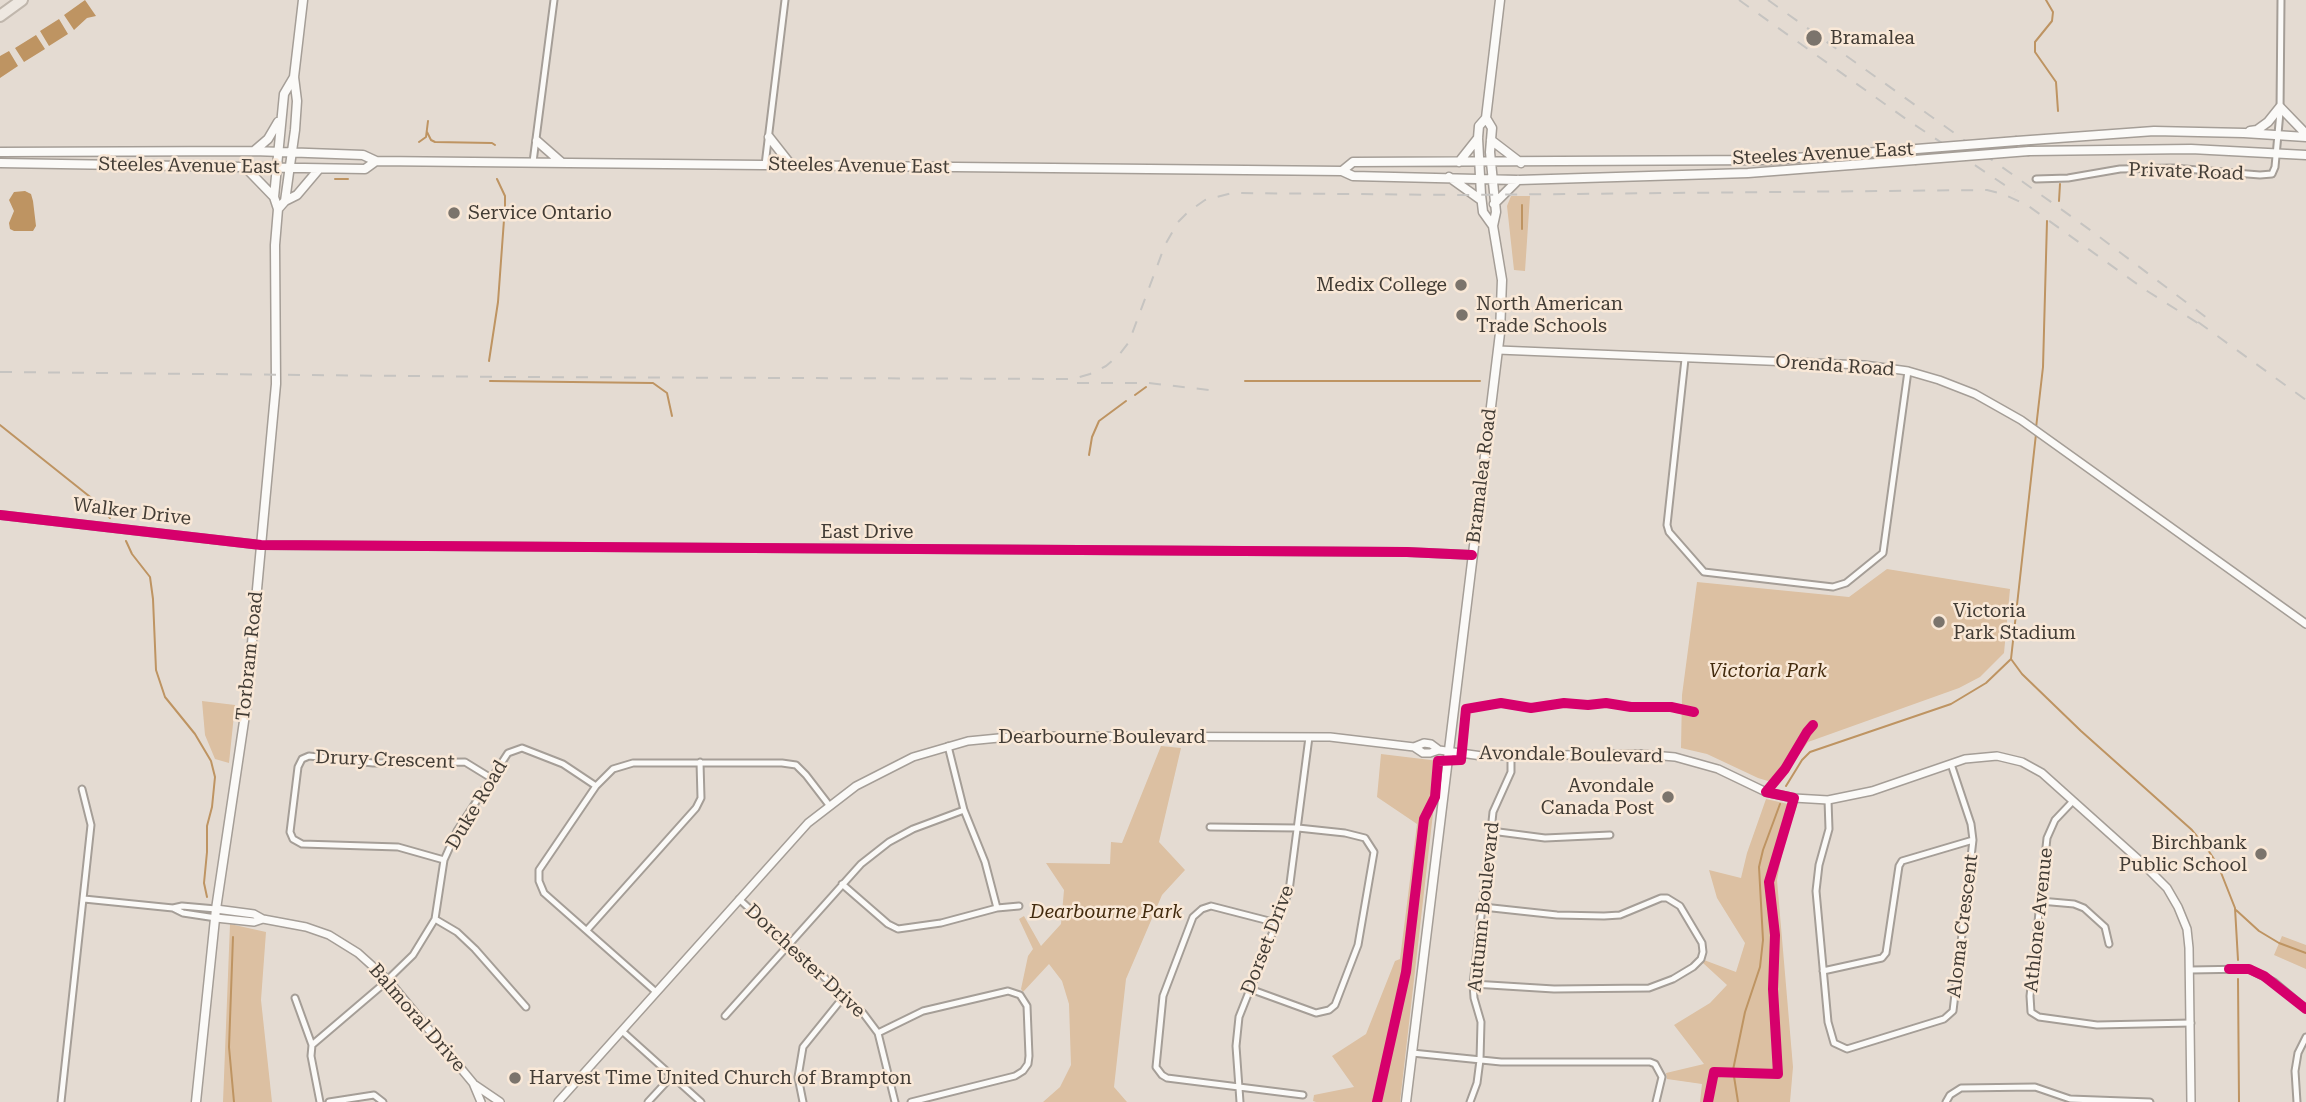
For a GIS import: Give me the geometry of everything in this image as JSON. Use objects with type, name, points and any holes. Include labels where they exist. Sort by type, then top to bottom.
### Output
[{"type":"highway","points":[[0,16],[22,0]]},
{"type":"main road","name":"Torbram Road","points":[[285,201],[297,101],[294,76],[303,0]]},
{"type":"main road","name":"Bramalea Road","points":[[1493,226],[1483,212],[1478,138],[1479,126],[1486,118],[1500,0]]},
{"type":"main road","name":"Torbram Road","points":[[196,1102],[216,913],[246,708],[276,384],[276,168],[284,94],[294,76]]},
{"type":"main road","points":[[2244,133],[2257,130],[2268,122],[2280,107],[2306,135]]},
{"type":"main road","points":[[254,151],[275,131],[282,113]]},
{"type":"main road","name":"Bramalea Road","points":[[1406,1102],[1498,350],[1502,280],[1493,226],[1496,212],[1491,162],[1492,128],[1486,118]]},
{"type":"main road","name":"Steeles Avenue East","points":[[1342,171],[1353,162],[1768,160],[2154,131],[2306,135]]},
{"type":"main road","points":[[769,137],[791,165]]},
{"type":"main road","points":[[1459,162],[1478,138]]},
{"type":"main road","points":[[1491,140],[1521,163]]},
{"type":"main road","points":[[537,141],[561,162]]},
{"type":"main road","name":"Steeles Avenue East","points":[[0,152],[254,151],[363,155],[376,161],[1342,171],[1353,176],[1518,180],[1769,172],[2029,151],[2191,149],[2306,155]]},
{"type":"main road","points":[[1768,160],[1769,172]]},
{"type":"main road","name":"Steeles Avenue East","points":[[0,163],[365,169],[376,161]]},
{"type":"main road","points":[[245,167],[274,197]]},
{"type":"main road","points":[[278,209],[285,201],[297,195],[319,169]]},
{"type":"main road","points":[[1450,177],[1481,200]]},
{"type":"main road","points":[[1494,204],[1518,180]]},
{"type":"street","points":[[533,162],[554,0]]},
{"type":"street","points":[[765,165],[785,0]]},
{"type":"street","points":[[2277,153],[2281,0]]},
{"type":"street","name":"Private Road","points":[[2036,178],[2068,178],[2119,169],[2173,168],[2269,175],[2275,167],[2277,153]]},
{"type":"street","name":"Orenda Road","points":[[1498,350],[1864,365],[1908,371],[1975,394],[2029,426],[2306,624]]},
{"type":"street","points":[[1685,359],[1667,525],[1669,532],[1704,572],[1833,587],[1846,583],[1883,553],[1908,371]]},
{"type":"street","name":"Walker Drive","points":[[0,515],[261,545]]},
{"type":"street","name":"East Drive","points":[[261,545],[1397,552],[1472,555]]},
{"type":"street","name":"Dearbourne Boulevard","points":[[561,1100],[799,832],[829,805],[892,766],[948,746],[1019,736],[1346,738],[1414,747],[1423,753],[1450,751]]},
{"type":"street","name":"Dorset Drive","points":[[1240,1102],[1236,1046],[1238,1026],[1289,891],[1309,737]]},
{"type":"street","points":[[948,746],[964,810],[985,862],[997,908]]},
{"type":"street","name":"Duke Road","points":[[312,1045],[413,955],[435,919],[444,860],[457,831],[508,753],[522,748],[563,764],[596,786]]},
{"type":"street","name":"Avondale Boulevard","points":[[1450,751],[1482,756],[1640,754],[1675,757],[1718,769],[1766,792],[1794,798],[1828,800],[1872,791],[1979,757],[2010,758],[2042,773],[2167,888],[2178,907],[2187,929],[2190,970],[2191,1102]]},
{"type":"street","name":"Autumn Boulevard","points":[[1470,1102],[1477,1083],[1480,1060],[1480,1022],[1473,984],[1491,831],[1496,806],[1511,772],[1511,755]]},
{"type":"street","name":"Drury Crescent","points":[[444,860],[398,846],[302,844],[293,839],[290,832],[298,767],[302,759],[309,756],[373,762],[465,762],[491,778]]},
{"type":"street","points":[[587,930],[696,808],[701,798],[700,762]]},
{"type":"street","points":[[656,992],[544,893],[539,881],[540,870],[596,786],[613,769],[633,763],[782,763],[796,765],[829,805]]},
{"type":"street","name":"Aloma Crescent","points":[[1828,800],[1829,829],[1819,865],[1816,891],[1831,1038],[1847,1049],[1944,1019],[1953,1011],[1973,840],[1971,824],[1951,764]]},
{"type":"street","points":[[61,1102],[91,825],[82,789]]},
{"type":"street","name":"Athlone Avenue","points":[[2073,801],[2051,827],[2040,901],[2030,996],[2031,1012],[2035,1016],[2097,1025],[2191,1023]]},
{"type":"street","points":[[725,1016],[861,864],[889,842],[913,829],[964,810]]},
{"type":"street","points":[[1210,827],[1298,828],[1358,835],[1370,844],[1374,852],[1358,946],[1335,1005],[1322,1013],[1309,1012],[1250,989]]},
{"type":"street","points":[[1491,831],[1545,838],[1610,835]]},
{"type":"street","points":[[1823,971],[1882,958],[1886,953],[1902,861],[1973,840]]},
{"type":"street","points":[[842,884],[888,924],[898,929],[941,923],[997,908],[1019,906]]},
{"type":"street","points":[[1473,984],[1554,989],[1648,988],[1673,979],[1693,967],[1701,959],[1703,952],[1702,943],[1680,906],[1667,898],[1620,915],[1604,916],[1557,915],[1483,908]]},
{"type":"street","points":[[84,899],[173,908],[183,913],[216,913]]},
{"type":"street","name":"Dorchester Drive","points":[[739,899],[845,995],[878,1033],[895,1102]]},
{"type":"street","points":[[2040,901],[2074,904],[2084,908],[2105,928],[2109,944]]},
{"type":"street","points":[[1277,923],[1211,906],[1192,917],[1163,996],[1156,1067],[1161,1075],[1167,1078],[1303,1096]]},
{"type":"street","name":"Balmoral Drive","points":[[216,913],[254,922],[263,919],[306,927],[329,935],[364,957],[388,980],[473,1083],[481,1102]]},
{"type":"street","points":[[435,919],[457,932],[475,949],[526,1007]]},
{"type":"street","points":[[2190,970],[2249,969],[2274,982],[2306,1009]]},
{"type":"street","points":[[878,1033],[923,1011],[1009,991],[1020,995],[1027,1006],[1029,1056],[1023,1071],[1015,1076],[911,1102]]},
{"type":"street","points":[[803,1102],[798,1077],[803,1047],[845,995]]},
{"type":"street","points":[[295,998],[312,1045],[320,1102]]},
{"type":"street","points":[[622,1031],[701,1102]]},
{"type":"street","points":[[2306,1037],[2298,1053],[2295,1072],[2297,1100],[2306,1098]]},
{"type":"street","points":[[1412,1053],[1480,1060],[1650,1062],[1655,1064],[1662,1077],[1656,1102]]},
{"type":"street","points":[[648,1102],[672,1076]]},
{"type":"street","points":[[473,1083],[500,1102]]},
{"type":"street","points":[[1947,1102],[1950,1095],[1961,1088],[2035,1087],[2070,1099],[2150,1102]]},
{"type":"street","points":[[329,1102],[369,1095],[374,1095],[383,1102]]},
{"type":"street","points":[[551,1102],[561,1100]]},
{"type":"green space","points":[[1511,196],[1530,196],[1525,271],[1514,270],[1507,206]]},
{"type":"green space","name":"Victoria Park","points":[[1887,569],[2010,589],[2004,653],[1980,677],[1959,688],[1808,742],[1778,784],[1758,778],[1707,754],[1681,748],[1682,695],[1697,582],[1849,597]]},
{"type":"green space","points":[[202,701],[235,705],[229,763],[215,759],[205,735]]},
{"type":"green space","name":"Dearbourne Park","points":[[1161,746],[1181,748],[1159,842],[1185,870],[1162,895],[1126,979],[1114,1087],[1127,1102],[1043,1102],[1060,1087],[1071,1065],[1069,1004],[1062,981],[1049,964],[1023,992],[1021,989],[1028,956],[1033,949],[1019,919],[1024,916],[1041,946],[1061,924],[1064,890],[1046,863],[1110,864],[1111,842],[1122,843]]},
{"type":"green space","points":[[1381,754],[1439,761],[1400,1102],[1316,1102],[1313,1101],[1314,1095],[1354,1087],[1332,1056],[1366,1034],[1395,961],[1400,959],[1417,824],[1377,797]]},
{"type":"green space","points":[[1766,799],[1797,806],[1784,843],[1777,880],[1793,1067],[1790,1102],[1700,1102],[1702,1084],[1667,1079],[1666,1073],[1704,1064],[1674,1025],[1710,1003],[1727,985],[1703,963],[1704,960],[1736,972],[1745,943],[1717,898],[1709,870],[1741,878]]},
{"type":"green space","points":[[230,924],[266,932],[261,1000],[272,1102],[223,1102]]},
{"type":"green space","points":[[2282,936],[2306,945],[2306,969],[2274,955]]},
{"type":"shaded area","points":[[85,0],[96,16],[87,18],[74,30],[64,15]]},
{"type":"shaded area","points":[[59,19],[68,34],[49,46],[40,31]]},
{"type":"shaded area","points":[[36,35],[45,49],[24,62],[15,48]]},
{"type":"shaded area","points":[[9,51],[18,66],[0,78],[0,56]]},
{"type":"shaded area","points":[[25,191],[31,194],[36,226],[33,231],[14,231],[10,229],[9,223],[14,211],[9,200],[14,192]]},
{"type":"waterway","points":[[2046,0],[2053,12],[2052,21],[2035,42],[2035,52],[2056,82],[2058,111]]},
{"type":"waterway","points":[[419,142],[426,137],[428,121]]},
{"type":"waterway","points":[[427,132],[435,142],[495,145]]},
{"type":"waterway","points":[[335,179],[348,179]]},
{"type":"waterway","points":[[489,361],[498,302],[505,206],[505,196],[497,179]]},
{"type":"waterway","points":[[2059,201],[2060,184]]},
{"type":"waterway","points":[[1522,205],[1522,229]]},
{"type":"waterway","points":[[2036,428],[2043,367],[2047,221]]},
{"type":"waterway","points":[[490,381],[653,383],[667,393],[672,416]]},
{"type":"waterway","points":[[1245,381],[1480,381]]},
{"type":"waterway","points":[[1135,395],[1146,387]]},
{"type":"waterway","points":[[1089,455],[1092,437],[1099,421],[1126,401]]},
{"type":"waterway","points":[[0,425],[94,500],[110,518]]},
{"type":"waterway","points":[[1786,786],[1810,752],[1951,704],[1986,683],[2011,659],[2036,434]]},
{"type":"waterway","points":[[126,541],[132,554],[150,577],[156,670],[165,697],[195,734],[211,761],[215,777],[207,826],[204,883],[207,897]]},
{"type":"waterway","points":[[2011,659],[2022,674],[2081,731],[2192,830],[2208,850],[2218,865],[2235,908],[2238,960]]},
{"type":"waterway","points":[[1738,1102],[1733,1070],[1745,1012],[1760,967],[1763,940],[1759,867],[1780,804]]},
{"type":"waterway","points":[[2236,910],[2259,931],[2279,943],[2306,953]]},
{"type":"waterway","points":[[233,937],[229,1047],[234,1102]]},
{"type":"waterway","points":[[2238,979],[2239,1102]]},
{"type":"railway","points":[[1739,0],[1906,119],[2015,192]]},
{"type":"railway","points":[[1768,0],[2093,232],[2207,318]]},
{"type":"railway","points":[[0,372],[1073,379],[1106,366],[1129,342],[1165,245],[1178,222],[1205,200],[1232,193],[1462,195],[1987,190],[2027,205],[2144,289],[2204,327]]},
{"type":"railway","points":[[2198,322],[2306,400]]},
{"type":"railway","points":[[1077,383],[1149,383],[1209,390]]},
{"type":"cycle path","points":[[0,515],[261,545],[1407,552],[1472,555]]},
{"type":"cycle path","points":[[1377,1102],[1406,972],[1424,819],[1435,797],[1438,761],[1461,760],[1466,709],[1501,703],[1531,708],[1564,703],[1606,703],[1631,707],[1671,707],[1694,712]]},
{"type":"cycle path","points":[[1708,1102],[1714,1072],[1778,1074],[1773,989],[1775,935],[1769,882],[1794,798],[1766,792],[1785,769],[1813,725]]},
{"type":"cycle path","points":[[2229,969],[2249,969],[2264,976],[2306,1009]]},
{"type":"place","name":"Bramalea","points":[[1814,38]]},
{"type":"place","name":"Service Ontario","points":[[454,213]]},
{"type":"place","name":"Medix College","points":[[1461,285]]},
{"type":"place","name":"North American Trade Schools","points":[[1462,315]]},
{"type":"place","name":"Victoria Park Stadium","points":[[1939,622]]},
{"type":"place","name":"Avondale Canada Post","points":[[1668,797]]},
{"type":"place","name":"Birchbank Public School","points":[[2261,854]]},
{"type":"place","name":"Harvest Time United Church of Brampton","points":[[515,1078]]}]
